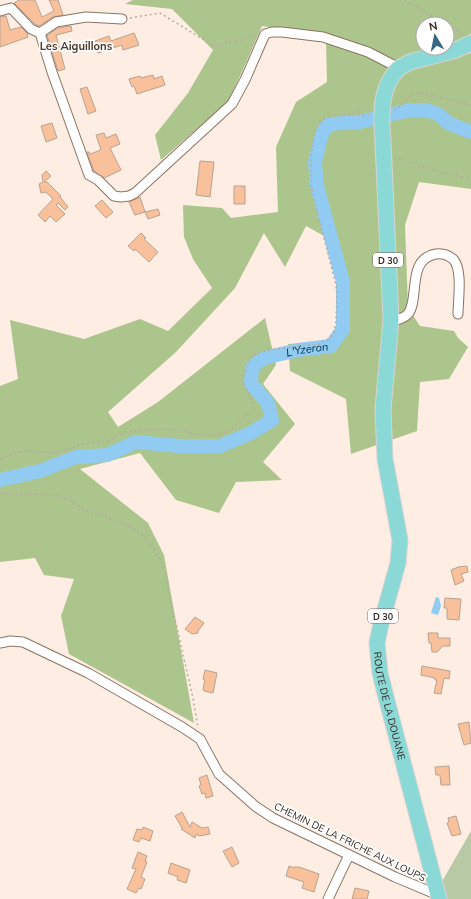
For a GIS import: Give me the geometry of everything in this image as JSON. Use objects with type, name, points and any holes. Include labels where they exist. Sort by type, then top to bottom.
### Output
[{"type":"main road","points":[[398,68],[410,62],[456,50],[468,39]]},
{"type":"main road","name":"D 30","points":[[383,148],[383,97],[391,76],[398,68]]},
{"type":"main road","name":"ROUTE DE LA DOUANE","points":[[383,148],[391,320],[383,409],[385,459],[400,540],[398,563],[381,624],[378,643],[380,673],[438,897]]},
{"type":"street","points":[[0,11],[11,8],[31,29],[40,33],[52,72],[89,175],[98,180],[114,196],[129,196],[135,193],[150,181],[232,104],[245,80],[264,34],[282,32],[324,37],[368,52],[398,68]]},
{"type":"street","points":[[40,33],[56,22],[86,17],[122,19]]},
{"type":"street","points":[[391,320],[402,319],[409,313],[412,305],[414,285],[420,264],[428,256],[439,254],[450,257],[456,262],[459,272],[458,314]]},
{"type":"street","name":"CHEMIN DE LA FRICHE AUX LOUPS","points":[[0,643],[10,641],[23,642],[88,673],[182,727],[200,739],[219,774],[255,806],[273,818],[438,897]]},
{"type":"street","points":[[328,899],[349,855]]},
{"type":"path","points":[[404,0],[432,16]]},
{"type":"path","points":[[122,19],[160,13],[214,46],[264,34]]},
{"type":"path","points":[[455,30],[468,39]]},
{"type":"path","points":[[392,110],[399,108],[406,98],[413,92],[422,92],[471,106]]},
{"type":"path","points":[[0,459],[14,453],[28,451],[56,453],[82,444],[109,441],[124,432],[179,430],[215,436],[231,430],[238,422],[248,415],[254,409],[249,394],[242,381],[252,355],[268,350],[319,344],[327,340],[334,333],[337,296],[333,272],[313,195],[310,157],[316,127],[321,121],[332,117],[353,114],[373,106]]},
{"type":"path","points":[[353,114],[365,116],[372,115]]},
{"type":"path","points":[[383,148],[471,180]]},
{"type":"path","points":[[0,493],[10,495],[60,496],[88,512],[132,527],[150,542],[158,553],[166,577],[193,698],[200,739]]},
{"type":"green space","points":[[133,0],[471,0],[471,33],[464,40],[455,43],[455,16],[415,16],[415,56],[393,64],[326,35],[262,26],[229,101],[161,160],[155,135],[188,93],[213,50],[172,9],[125,4]]},
{"type":"green space","points":[[326,43],[367,54],[391,66],[418,65],[471,53],[471,189],[419,182],[405,225],[408,308],[420,326],[454,331],[458,338],[468,347],[449,379],[420,382],[417,431],[351,454],[346,399],[290,371],[288,344],[329,342],[339,328],[339,284],[328,238],[306,226],[285,267],[264,233],[235,288],[176,352],[108,412],[118,427],[158,402],[265,318],[276,365],[263,384],[295,424],[263,462],[282,480],[236,482],[219,513],[176,500],[140,453],[80,469],[148,523],[164,555],[194,723],[69,654],[61,616],[74,579],[44,575],[35,558],[0,562],[0,386],[18,379],[10,320],[84,339],[140,319],[168,331],[212,288],[193,259],[184,237],[183,205],[222,208],[231,218],[278,212],[276,147],[296,102],[327,82]]},
{"type":"green space","points":[[471,831],[471,899],[444,899],[440,885]]},
{"type":"water","points":[[436,597],[439,598],[441,606],[438,615],[431,613]]},
{"type":"building","points":[[19,0],[35,0],[42,17],[54,11],[49,0],[58,0],[63,15],[53,17],[39,26],[35,24],[14,3]]},
{"type":"building","points":[[6,16],[10,30],[21,27],[27,33],[28,37],[0,47],[0,17]]},
{"type":"building","points":[[71,26],[72,31],[56,35],[65,69],[58,71],[47,35],[58,28]]},
{"type":"building","points":[[134,33],[139,45],[123,50],[122,45],[98,53],[95,41],[109,36],[111,41]]},
{"type":"building","points":[[153,75],[154,79],[162,76],[165,85],[137,94],[129,79]]},
{"type":"building","points":[[87,87],[96,111],[88,114],[80,89]]},
{"type":"building","points":[[52,123],[57,138],[46,142],[41,126]]},
{"type":"building","points":[[104,133],[106,138],[116,134],[120,144],[110,148],[121,170],[104,178],[94,171],[87,152],[90,154],[101,150],[96,135]]},
{"type":"building","points":[[200,161],[214,162],[210,197],[196,195]]},
{"type":"building","points":[[46,171],[51,176],[44,182],[47,182],[61,196],[60,197],[68,207],[65,210],[58,203],[56,205],[65,214],[56,222],[50,216],[45,222],[38,215],[53,199],[46,192],[41,193],[39,184],[43,182],[42,175]]},
{"type":"building","points":[[234,186],[245,186],[245,204],[234,204]]},
{"type":"building","points":[[140,197],[145,212],[135,215],[129,202]]},
{"type":"building","points":[[102,200],[113,212],[106,218],[95,206]]},
{"type":"building","points":[[158,209],[160,215],[148,219],[145,212]]},
{"type":"building","points":[[141,233],[146,238],[144,239],[158,252],[149,262],[135,249],[134,251],[128,246]]},
{"type":"building","points":[[467,566],[468,572],[461,574],[464,581],[455,585],[451,570],[458,567]]},
{"type":"building","points":[[445,598],[461,599],[459,620],[447,619],[447,608],[444,608]]},
{"type":"building","points":[[195,617],[204,623],[198,633],[192,634],[185,629]]},
{"type":"building","points":[[428,633],[438,633],[438,638],[450,638],[450,646],[443,646],[437,652],[432,652]]},
{"type":"building","points":[[422,666],[450,671],[449,679],[444,678],[441,694],[434,693],[437,680],[435,680],[435,678],[421,675]]},
{"type":"building","points":[[205,670],[217,673],[213,693],[204,691],[203,689]]},
{"type":"building","points":[[469,722],[471,743],[464,745],[458,724]]},
{"type":"building","points":[[449,766],[450,785],[441,785],[440,775],[436,775],[435,767]]},
{"type":"building","points":[[207,775],[213,796],[206,798],[205,793],[202,794],[199,786],[201,785],[199,778]]},
{"type":"building","points":[[182,812],[190,827],[192,822],[202,828],[208,827],[210,834],[199,836],[196,834],[195,838],[181,829],[182,828],[175,816]]},
{"type":"building","points":[[456,816],[461,834],[452,836],[447,823],[449,822],[448,818]]},
{"type":"building","points":[[143,827],[153,831],[150,841],[141,838],[139,842],[133,840],[137,829],[142,830]]},
{"type":"building","points":[[232,847],[239,863],[232,867],[223,851]]},
{"type":"building","points":[[138,852],[147,856],[145,861],[147,862],[141,877],[145,879],[141,889],[139,888],[136,893],[127,889],[136,869],[132,868]]},
{"type":"building","points":[[171,863],[190,870],[186,883],[177,880],[178,877],[168,873]]},
{"type":"building","points":[[289,866],[294,868],[299,867],[319,874],[314,892],[302,888],[304,882],[286,876]]},
{"type":"building","points":[[355,888],[369,891],[367,899],[352,899]]},
{"type":"waterway","name":"L'Yzeron","points":[[0,480],[40,471],[76,457],[107,455],[136,442],[180,446],[220,446],[251,433],[272,420],[268,403],[251,384],[252,367],[264,358],[298,350],[331,346],[343,329],[343,282],[317,186],[315,162],[323,131],[330,124],[360,122],[410,110],[426,110],[438,114],[448,123],[471,132]]},
{"type":"district","name":"Les Aiguillons","points":[[76,46]]}]
